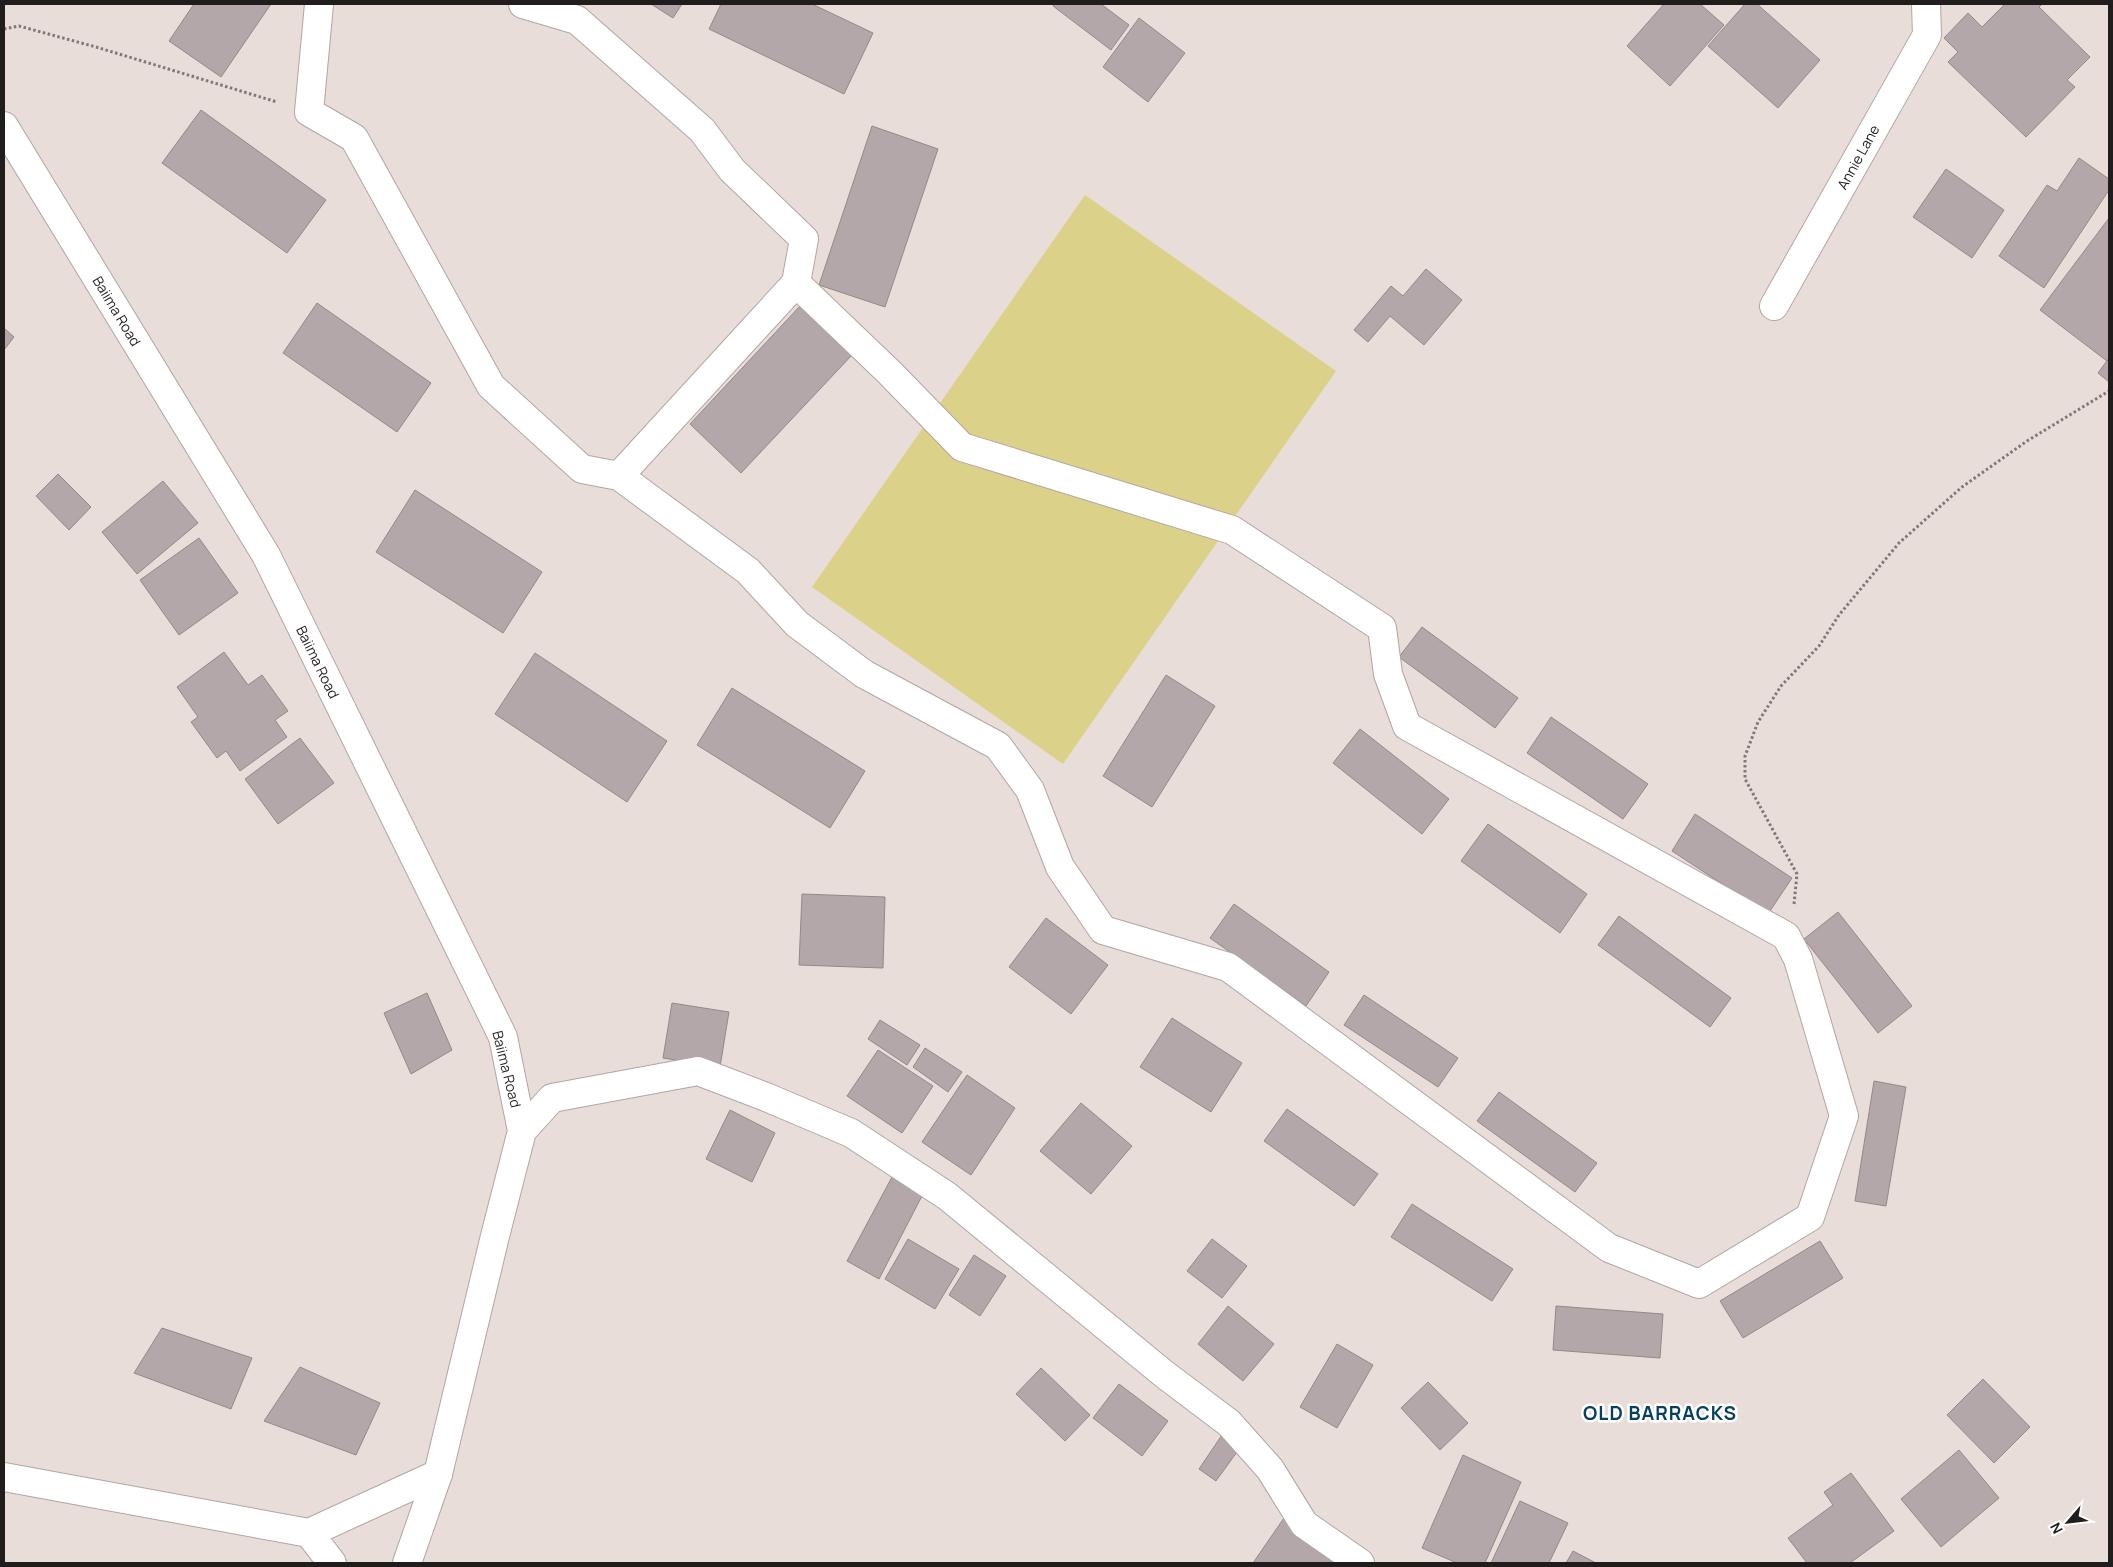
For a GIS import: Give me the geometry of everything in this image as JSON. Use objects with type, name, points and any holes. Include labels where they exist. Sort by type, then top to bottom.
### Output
[{"type":"street","points":[[319,4],[309,112],[354,138],[490,386],[582,469],[619,476],[748,571],[797,624],[864,674],[998,746],[1030,790],[1060,867],[1103,930],[1228,967],[1609,1248],[1699,1284],[1810,1217],[1844,1116],[1798,959],[1786,936],[1407,726],[1388,674],[1382,628],[1232,530],[962,447],[890,373],[796,283]]},
{"type":"street","points":[[523,4],[577,20],[702,130],[732,170],[804,239],[796,283],[619,476]]},
{"type":"street","name":"Annie Lane","points":[[1774,306],[1927,35],[1926,4]]},
{"type":"street","name":"Baiima Road","points":[[4,126],[266,556],[503,1037],[522,1131],[438,1474],[407,1563]]},
{"type":"street","points":[[522,1131],[552,1098],[698,1071],[851,1133],[947,1196],[1164,1374],[1229,1423],[1270,1469],[1304,1524],[1360,1563]]},
{"type":"street","points":[[4,1477],[309,1533],[438,1474]]},
{"type":"street","points":[[309,1533],[332,1563]]},
{"type":"path","points":[[4,29],[19,26],[67,39],[309,112]]},
{"type":"path","points":[[1786,936],[1795,900],[1797,874],[1745,779],[1745,756],[1758,722],[1781,686],[1819,646],[1839,614],[1899,543],[1962,487],[2027,441],[2109,390]]},
{"type":"shaded area","points":[[1085,195],[1336,371],[1063,764],[812,587]]},
{"type":"building","points":[[194,4],[271,4],[221,77],[169,41]]},
{"type":"building","points":[[651,4],[682,4],[673,18]]},
{"type":"building","points":[[721,4],[812,4],[873,33],[844,94],[709,29]]},
{"type":"building","points":[[1054,4],[1101,4],[1129,25],[1111,50],[1053,6]]},
{"type":"building","points":[[1664,4],[1700,4],[1724,25],[1670,86],[1627,46]]},
{"type":"building","points":[[1745,4],[1757,4],[1820,60],[1778,108],[1708,46]]},
{"type":"building","points":[[2005,4],[2042,4],[2039,7],[2090,57],[2067,80],[2075,87],[2026,137],[1948,62],[1958,52],[1944,38],[1968,13],[1982,27]]},
{"type":"building","points":[[1139,18],[1185,53],[1148,102],[1103,67]]},
{"type":"building","points":[[201,110],[326,200],[287,253],[162,163]]},
{"type":"building","points":[[872,126],[938,149],[885,307],[819,285]]},
{"type":"building","points":[[2079,158],[2109,179],[2109,190],[2044,288],[1999,256],[2047,185],[2057,191]]},
{"type":"building","points":[[1946,169],[2004,210],[1972,258],[1913,217]]},
{"type":"building","points":[[2109,218],[2109,358],[2107,361],[2040,310]]},
{"type":"building","points":[[1426,269],[1462,300],[1424,345],[1390,316],[1368,342],[1354,330],[1391,286],[1403,296]]},
{"type":"building","points":[[317,303],[431,383],[397,432],[283,353]]},
{"type":"building","points":[[800,306],[852,355],[741,473],[690,424]]},
{"type":"building","points":[[4,328],[14,337],[4,350]]},
{"type":"building","points":[[2109,358],[2109,382],[2098,373]]},
{"type":"building","points":[[58,474],[91,507],[69,530],[36,496]]},
{"type":"building","points":[[163,481],[198,523],[137,574],[102,532]]},
{"type":"building","points":[[415,490],[542,572],[503,633],[376,552]]},
{"type":"building","points":[[199,538],[238,593],[179,635],[140,580]]},
{"type":"building","points":[[1422,627],[1518,698],[1495,728],[1399,657]]},
{"type":"building","points":[[224,652],[248,685],[262,675],[288,711],[275,720],[287,737],[240,771],[226,751],[217,758],[191,722],[198,717],[177,687]]},
{"type":"building","points":[[535,653],[667,741],[627,802],[495,714]]},
{"type":"building","points":[[1166,675],[1215,706],[1152,807],[1103,776]]},
{"type":"building","points":[[732,688],[865,771],[830,828],[697,745]]},
{"type":"building","points":[[1551,717],[1648,784],[1623,819],[1527,753]]},
{"type":"building","points":[[1360,729],[1449,799],[1422,834],[1333,763]]},
{"type":"building","points":[[300,738],[334,783],[278,824],[245,779]]},
{"type":"building","points":[[1695,814],[1792,878],[1768,914],[1672,851]]},
{"type":"building","points":[[1488,824],[1587,894],[1560,933],[1461,861]]},
{"type":"building","points":[[802,894],[885,897],[883,968],[799,965]]},
{"type":"building","points":[[1234,904],[1329,972],[1306,1006],[1210,938]]},
{"type":"building","points":[[1838,912],[1912,1006],[1878,1033],[1804,939]]},
{"type":"building","points":[[1619,916],[1731,998],[1710,1027],[1598,945]]},
{"type":"building","points":[[1046,918],[1108,965],[1071,1014],[1009,967]]},
{"type":"building","points":[[427,993],[452,1050],[411,1074],[384,1013]]},
{"type":"building","points":[[1364,995],[1458,1058],[1438,1087],[1344,1025]]},
{"type":"building","points":[[672,1003],[729,1012],[720,1067],[663,1058]]},
{"type":"building","points":[[1172,1018],[1242,1063],[1211,1112],[1140,1067]]},
{"type":"building","points":[[880,1020],[920,1045],[907,1065],[868,1039]]},
{"type":"building","points":[[925,1048],[962,1072],[948,1092],[913,1067]]},
{"type":"building","points":[[878,1050],[933,1086],[902,1133],[847,1096]]},
{"type":"building","points":[[967,1075],[1015,1108],[971,1175],[922,1142]]},
{"type":"building","points":[[1874,1081],[1906,1087],[1886,1206],[1855,1201]]},
{"type":"building","points":[[1499,1092],[1597,1163],[1575,1192],[1477,1121]]},
{"type":"building","points":[[1081,1103],[1132,1146],[1091,1194],[1040,1151]]},
{"type":"building","points":[[1287,1109],[1378,1174],[1354,1206],[1264,1141]]},
{"type":"building","points":[[730,1110],[775,1133],[752,1182],[706,1159]]},
{"type":"building","points":[[892,1177],[923,1194],[879,1279],[847,1261]]},
{"type":"building","points":[[1412,1204],[1513,1269],[1492,1301],[1391,1237]]},
{"type":"building","points":[[908,1239],[959,1269],[935,1309],[885,1279]]},
{"type":"building","points":[[1212,1239],[1247,1266],[1222,1298],[1187,1271]]},
{"type":"building","points":[[1820,1241],[1843,1278],[1743,1338],[1720,1301]]},
{"type":"building","points":[[974,1255],[1006,1276],[980,1316],[949,1295]]},
{"type":"building","points":[[1228,1306],[1274,1344],[1243,1381],[1198,1344]]},
{"type":"building","points":[[1556,1306],[1663,1314],[1660,1358],[1553,1350]]},
{"type":"building","points":[[162,1328],[252,1358],[231,1409],[134,1373]]},
{"type":"building","points":[[1337,1344],[1373,1365],[1337,1428],[1300,1407]]},
{"type":"building","points":[[300,1367],[380,1403],[356,1455],[264,1421]]},
{"type":"building","points":[[1041,1368],[1090,1415],[1065,1441],[1016,1394]]},
{"type":"building","points":[[1983,1379],[2030,1427],[1994,1463],[1947,1415]]},
{"type":"building","points":[[1428,1382],[1468,1423],[1440,1450],[1401,1408]]},
{"type":"building","points":[[1119,1384],[1168,1421],[1142,1456],[1093,1418]]},
{"type":"building","points":[[1224,1432],[1242,1445],[1216,1481],[1199,1469]]},
{"type":"building","points":[[1959,1450],[1999,1498],[1941,1547],[1901,1499]]},
{"type":"building","points":[[1463,1455],[1521,1482],[1485,1563],[1457,1563],[1422,1548]]},
{"type":"building","points":[[1851,1473],[1894,1531],[1850,1563],[1807,1563],[1788,1538],[1833,1505],[1824,1492]]},
{"type":"building","points":[[1520,1501],[1568,1523],[1549,1563],[1491,1563]]},
{"type":"building","points":[[1284,1518],[1349,1563],[1253,1563]]},
{"type":"building","points":[[1573,1551],[1596,1563],[1566,1563]]},
{"type":"district","name":"OLD BARRACKS","points":[[1660,1413]]}]
